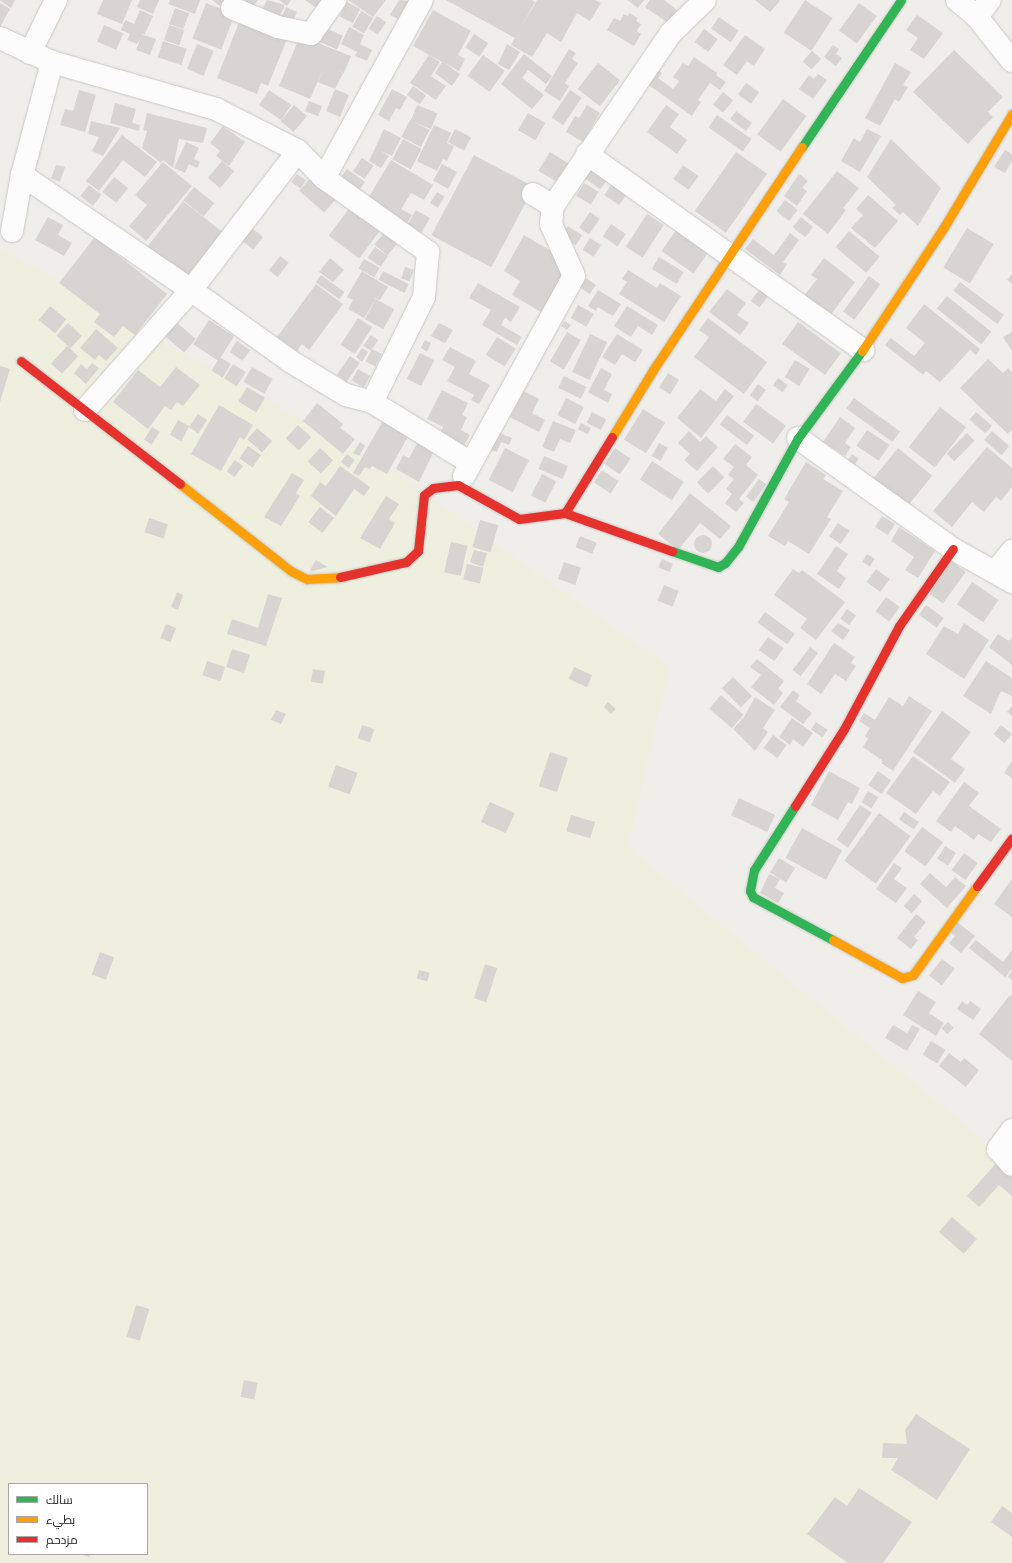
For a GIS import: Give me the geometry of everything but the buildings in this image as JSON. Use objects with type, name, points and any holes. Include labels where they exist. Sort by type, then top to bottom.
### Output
[{"type":"street","points":[[30,54],[56,0]]},
{"type":"street","points":[[232,8],[278,27],[311,34],[335,0]]},
{"type":"street","points":[[324,178],[410,25],[422,0]]},
{"type":"street","points":[[458,486],[574,276],[551,224],[553,206],[587,154],[671,33],[705,0]]},
{"type":"street","points":[[565,513],[653,370],[901,0]]},
{"type":"street","points":[[957,0],[977,18],[1012,61]]},
{"type":"street","points":[[977,18],[990,0]]},
{"type":"street","points":[[0,38],[30,54],[52,62],[216,108],[298,151],[324,178],[428,252],[424,298],[372,402]]},
{"type":"street","points":[[12,231],[22,175],[52,62]]},
{"type":"street","points":[[21,361],[291,571],[307,579],[342,577],[406,562],[418,551],[424,495],[433,488],[458,486],[519,519],[565,513],[718,567],[725,563],[738,547],[798,438],[863,350],[944,227],[1012,114]]},
{"type":"street","points":[[85,410],[192,290],[298,151]]},
{"type":"street","points":[[587,154],[863,350]]},
{"type":"street","points":[[22,175],[192,290],[290,361],[346,395],[372,402],[471,462]]},
{"type":"street","points":[[534,194],[553,206]]},
{"type":"street","points":[[798,438],[954,549],[1004,576],[1012,551]]},
{"type":"street","points":[[954,549],[899,626],[844,730],[754,870],[750,891],[753,897],[902,978],[913,975],[1012,838]]},
{"type":"street","points":[[1012,1130],[998,1148],[1012,1165]]},
{"type":"green space","points":[[0,248],[399,475],[669,667],[628,848],[1012,1163],[1012,1563],[0,1563]]},
{"type":"traffic: fast","points":[[802,147],[901,0]]},
{"type":"traffic: fast","points":[[672,551],[718,567],[725,563],[738,547],[798,438],[862,351]]},
{"type":"traffic: fast","points":[[795,806],[754,870],[750,891],[753,897],[833,940]]},
{"type":"traffic: slow","points":[[862,351],[944,227],[1012,114]]},
{"type":"traffic: slow","points":[[612,437],[653,370],[802,147]]},
{"type":"traffic: slow","points":[[180,484],[291,571],[307,579],[340,577]]},
{"type":"traffic: slow","points":[[833,940],[902,978],[913,975],[977,886]]},
{"type":"traffic: jam","points":[[21,361],[180,484]]},
{"type":"traffic: jam","points":[[612,437],[565,513],[672,551]]},
{"type":"traffic: jam","points":[[340,577],[406,562],[418,551],[424,495],[433,488],[458,485],[519,519],[565,513]]},
{"type":"traffic: jam","points":[[795,806],[844,729],[899,626],[953,549]]},
{"type":"traffic: jam","points":[[977,886],[1012,838]]}]
